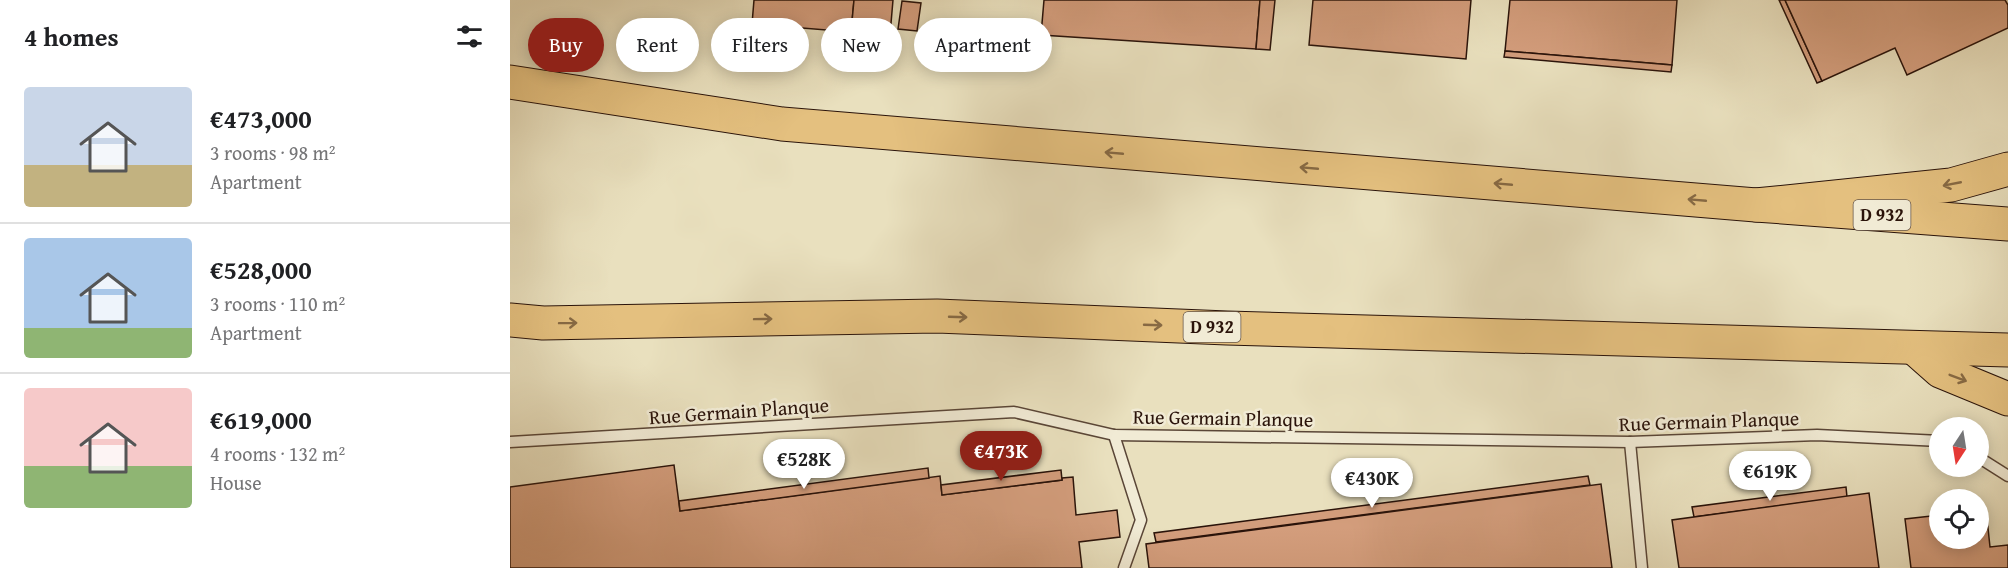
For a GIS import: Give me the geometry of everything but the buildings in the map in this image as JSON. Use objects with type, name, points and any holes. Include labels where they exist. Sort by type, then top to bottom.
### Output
[{"type":"main road","name":"D 932","points":[[510,82],[782,124],[2008,224]]},
{"type":"main road","points":[[1756,205],[1951,185],[2008,168]]},
{"type":"main road","name":"D 932","points":[[510,320],[543,323],[937,316],[1227,328],[2008,350]]},
{"type":"main road","points":[[1914,348],[1940,371],[2008,399]]},
{"type":"lane","name":"Rue Germain Planque","points":[[510,442],[1014,412],[1114,435],[1629,442],[1817,435],[1929,440]]},
{"type":"lane","points":[[1114,435],[1141,520],[1124,568]]},
{"type":"lane","points":[[1629,442],[1642,568]]},
{"type":"lane","points":[[1989,464],[2008,476]]}]
